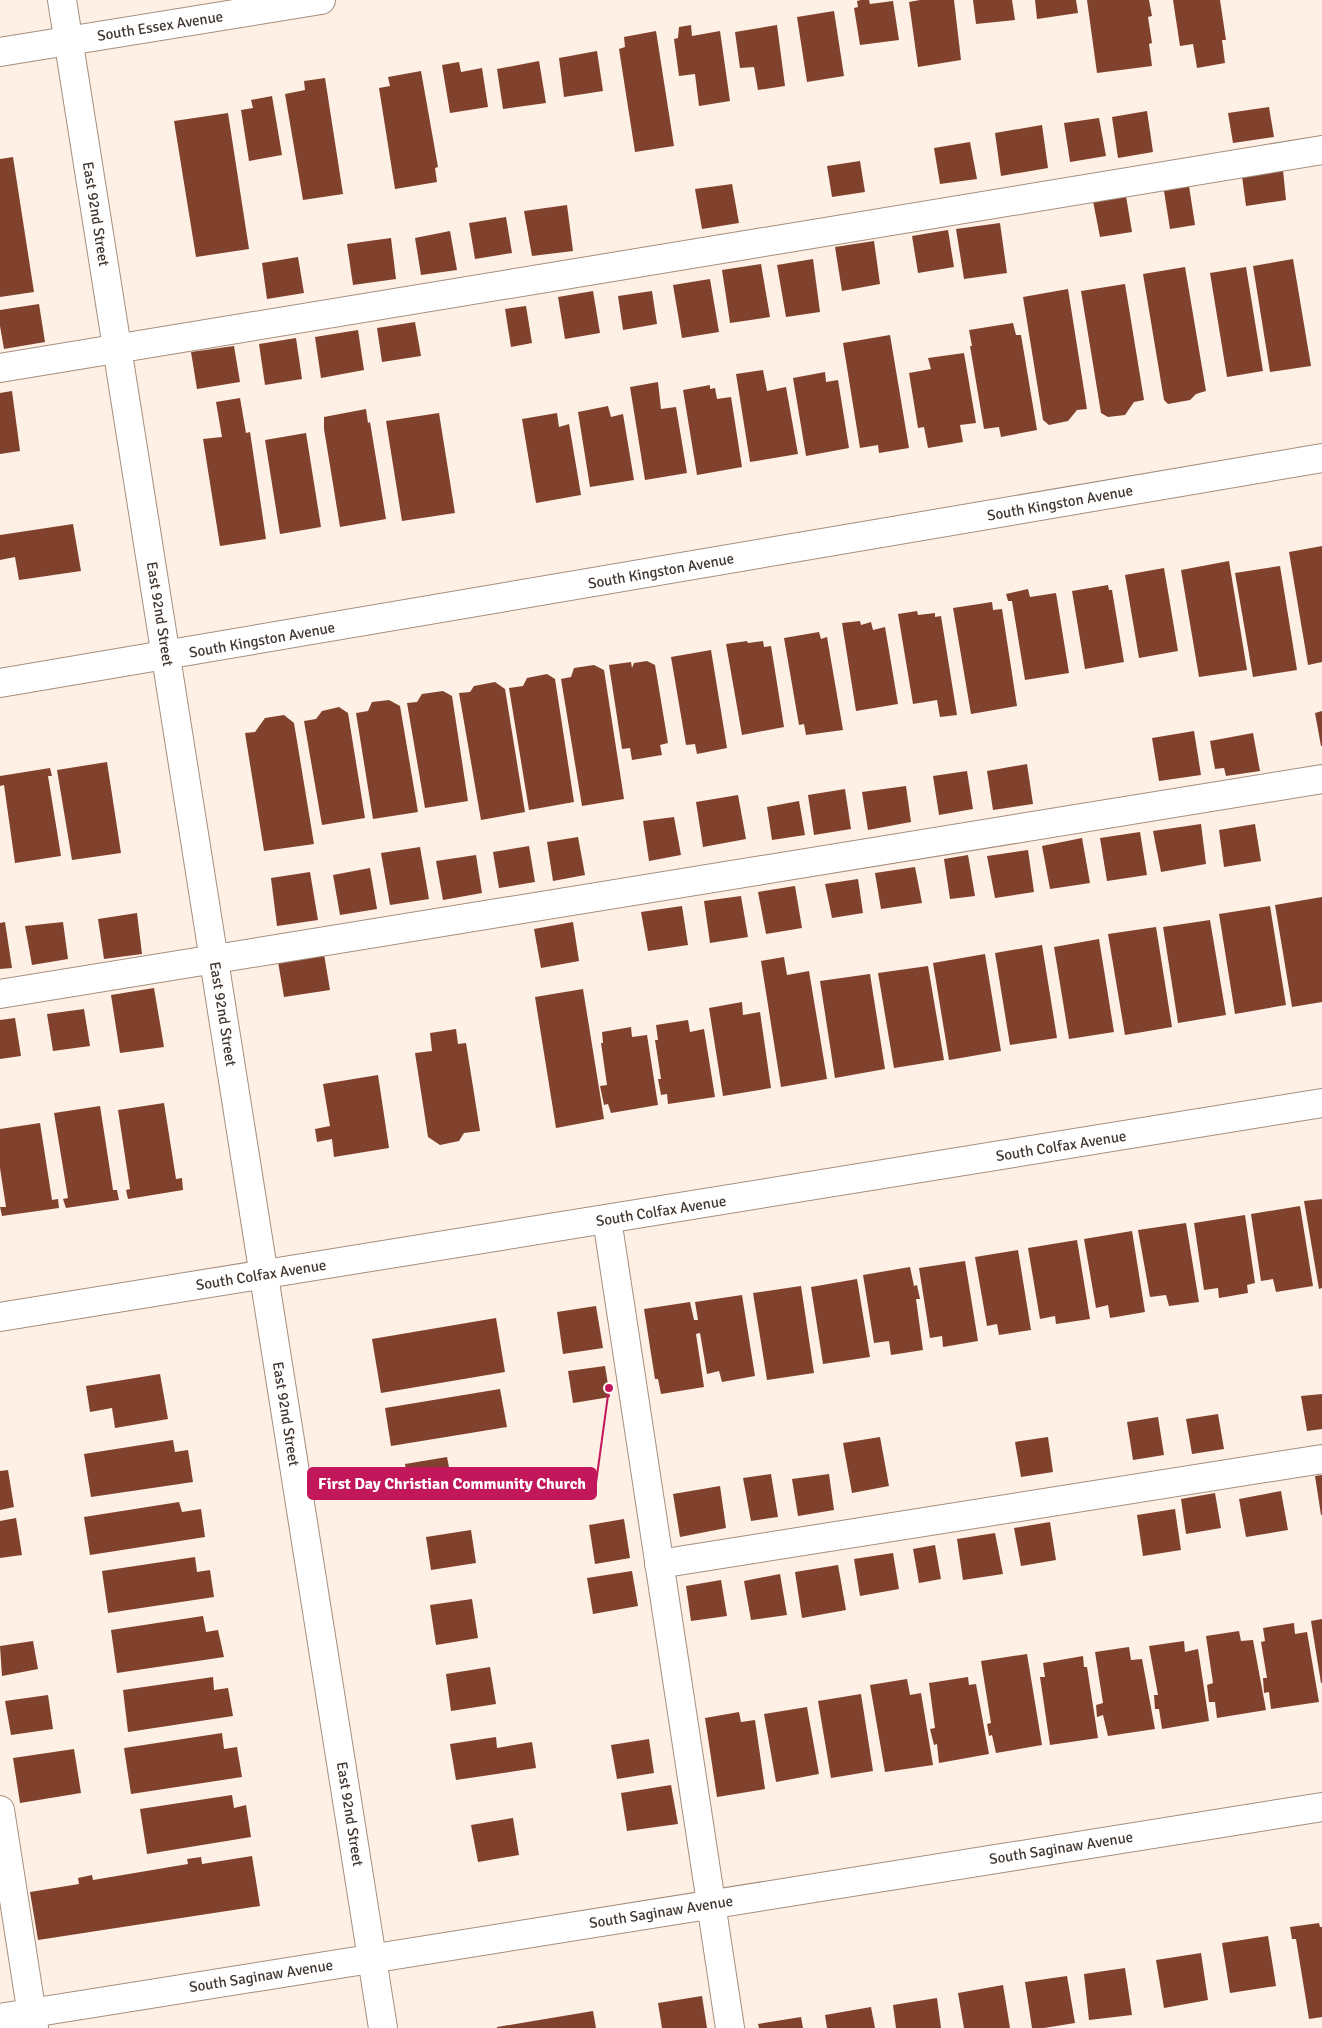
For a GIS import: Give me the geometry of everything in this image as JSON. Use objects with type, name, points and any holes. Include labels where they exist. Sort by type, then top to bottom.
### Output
[{"type":"street","name":"East 92nd Street","points":[[62,0],[384,2028]]},
{"type":"street","name":"South Essex Avenue","points":[[0,52],[321,0]]},
{"type":"street","points":[[0,368],[1322,150]]},
{"type":"street","name":"South Kingston Avenue","points":[[0,683],[1322,458]]},
{"type":"street","points":[[0,994],[1322,779]]},
{"type":"street","name":"South Colfax Avenue","points":[[0,1318],[1322,1103]]},
{"type":"street","points":[[608,1219],[730,2028]]},
{"type":"street","points":[[659,1564],[1322,1459]]},
{"type":"street","name":"South Saginaw Avenue","points":[[0,2018],[32,2020],[373,1958],[1322,1807]]},
{"type":"street","points":[[0,1810],[32,2020]]},
{"type":"building","points":[[869,0],[870,4],[893,1],[899,40],[860,45],[854,8],[858,7],[857,1]]},
{"type":"building","points":[[920,0],[954,0],[961,60],[918,67],[909,2]]},
{"type":"building","points":[[973,0],[1012,0],[1015,20],[976,24]]},
{"type":"building","points":[[1035,0],[1076,0],[1078,13],[1037,19]]},
{"type":"building","points":[[1087,0],[1149,0],[1152,16],[1148,17],[1152,43],[1149,44],[1152,66],[1097,73]]},
{"type":"building","points":[[1173,0],[1220,0],[1226,40],[1222,40],[1225,63],[1197,68],[1193,44],[1180,46]]},
{"type":"building","points":[[834,11],[844,76],[807,82],[797,17]]},
{"type":"building","points":[[691,25],[692,36],[720,31],[730,101],[699,106],[695,74],[679,76],[674,39],[678,38],[679,27]]},
{"type":"building","points":[[777,25],[785,86],[758,90],[754,67],[740,68],[735,32]]},
{"type":"building","points":[[656,31],[674,146],[635,152],[619,49],[625,47],[624,37]]},
{"type":"building","points":[[597,51],[603,91],[564,97],[559,58]]},
{"type":"building","points":[[539,61],[546,103],[503,109],[497,69]]},
{"type":"building","points":[[459,62],[461,72],[482,68],[488,107],[450,113],[442,65]]},
{"type":"building","points":[[421,71],[438,167],[435,168],[437,182],[395,189],[379,88],[390,86],[388,77]]},
{"type":"building","points":[[325,78],[343,194],[303,200],[285,94],[305,90],[304,81]]},
{"type":"building","points":[[272,96],[282,155],[249,161],[241,110],[253,108],[251,100]]},
{"type":"building","points":[[1269,107],[1274,137],[1233,143],[1228,113]]},
{"type":"building","points":[[1147,111],[1153,152],[1118,158],[1112,117]]},
{"type":"building","points":[[228,113],[249,249],[196,257],[174,121]]},
{"type":"building","points":[[1099,118],[1106,156],[1070,162],[1064,123]]},
{"type":"building","points":[[1042,125],[1048,168],[1001,176],[995,133]]},
{"type":"building","points":[[970,142],[977,179],[940,184],[934,148]]},
{"type":"building","points":[[13,157],[34,292],[0,297],[0,159]]},
{"type":"building","points":[[860,161],[865,192],[832,197],[827,166]]},
{"type":"building","points":[[1283,170],[1286,200],[1246,206],[1242,176]]},
{"type":"building","points":[[732,184],[739,223],[702,229],[695,189]]},
{"type":"building","points":[[1189,186],[1195,225],[1170,229],[1164,191]]},
{"type":"building","points":[[1126,196],[1132,232],[1100,237],[1093,201]]},
{"type":"building","points":[[567,205],[573,251],[532,256],[524,211]]},
{"type":"building","points":[[506,217],[512,253],[475,259],[469,223]]},
{"type":"building","points":[[1000,223],[1007,273],[964,279],[956,229]]},
{"type":"building","points":[[948,230],[954,267],[918,273],[912,236]]},
{"type":"building","points":[[450,231],[457,270],[421,275],[415,238]]},
{"type":"building","points":[[391,238],[396,279],[353,285],[347,244]]},
{"type":"building","points":[[874,241],[880,284],[842,291],[835,247]]},
{"type":"building","points":[[298,257],[304,293],[267,299],[262,263]]},
{"type":"building","points":[[813,259],[820,312],[786,317],[777,265]]},
{"type":"building","points":[[1293,259],[1311,366],[1270,372],[1253,266]]},
{"type":"building","points":[[761,264],[770,317],[730,323],[722,270]]},
{"type":"building","points":[[1185,267],[1206,391],[1196,394],[1190,400],[1168,404],[1164,400],[1143,274]]},
{"type":"building","points":[[1246,267],[1263,371],[1227,377],[1210,273]]},
{"type":"building","points":[[710,279],[719,332],[682,338],[673,285]]},
{"type":"building","points":[[1125,284],[1144,400],[1134,402],[1125,415],[1108,417],[1101,413],[1081,291]]},
{"type":"building","points":[[1068,289],[1087,409],[1077,410],[1068,421],[1049,425],[1043,420],[1023,297]]},
{"type":"building","points":[[593,291],[600,333],[565,339],[558,297]]},
{"type":"building","points":[[652,291],[657,324],[623,330],[618,296]]},
{"type":"building","points":[[39,304],[45,342],[4,349],[0,326],[0,310]]},
{"type":"building","points":[[526,306],[532,343],[511,347],[505,309]]},
{"type":"building","points":[[415,322],[421,356],[382,362],[377,328]]},
{"type":"building","points":[[1013,323],[1016,335],[1021,335],[1037,430],[1001,437],[999,427],[984,429],[969,330]]},
{"type":"building","points":[[358,330],[364,370],[321,378],[315,337]]},
{"type":"building","points":[[890,335],[909,448],[879,453],[878,445],[860,448],[843,343]]},
{"type":"building","points":[[296,338],[302,379],[265,385],[259,344]]},
{"type":"building","points":[[234,346],[240,382],[197,389],[191,352]]},
{"type":"building","points":[[964,353],[976,423],[960,425],[963,442],[928,448],[924,427],[918,428],[909,373],[931,369],[928,358]]},
{"type":"building","points":[[763,370],[767,391],[786,387],[798,454],[750,462],[736,374]]},
{"type":"building","points":[[825,372],[826,382],[838,380],[849,448],[806,456],[793,378]]},
{"type":"building","points":[[658,382],[661,409],[676,407],[687,473],[645,480],[630,387]]},
{"type":"building","points":[[710,385],[710,389],[715,388],[717,399],[731,397],[742,467],[697,475],[683,390]]},
{"type":"building","points":[[12,391],[20,451],[0,454],[0,393]]},
{"type":"building","points":[[240,398],[246,433],[250,432],[266,539],[220,546],[203,439],[222,437],[216,402]]},
{"type":"building","points":[[608,406],[611,417],[623,414],[634,480],[590,487],[578,412]]},
{"type":"building","points":[[366,409],[368,423],[370,422],[386,519],[340,527],[324,429],[324,417]]},
{"type":"building","points":[[439,413],[455,513],[402,521],[386,421]]},
{"type":"building","points":[[557,413],[559,427],[569,424],[581,495],[536,503],[522,419]]},
{"type":"building","points":[[306,433],[321,527],[280,534],[265,440]]},
{"type":"building","points":[[73,524],[81,571],[19,580],[15,557],[0,560],[0,535]]},
{"type":"building","points":[[1322,546],[1322,662],[1308,665],[1289,552]]},
{"type":"building","points":[[1229,561],[1247,670],[1199,677],[1181,570]]},
{"type":"building","points":[[1280,566],[1297,670],[1253,677],[1235,573]]},
{"type":"building","points":[[1164,568],[1178,651],[1139,658],[1125,575]]},
{"type":"building","points":[[1108,585],[1109,590],[1112,590],[1124,662],[1085,669],[1072,591]]},
{"type":"building","points":[[1028,589],[1030,597],[1056,593],[1069,673],[1025,680],[1012,601],[1008,601],[1006,594]]},
{"type":"building","points":[[992,602],[993,610],[1002,609],[1017,706],[971,714],[953,608]]},
{"type":"building","points":[[917,611],[918,615],[935,613],[935,617],[941,616],[957,715],[940,717],[937,700],[913,704],[898,614]]},
{"type":"building","points":[[860,621],[861,625],[871,622],[873,630],[885,627],[898,704],[856,711],[842,623]]},
{"type":"building","points":[[819,632],[821,639],[827,637],[843,730],[806,735],[804,724],[799,725],[784,638]]},
{"type":"building","points":[[747,641],[748,643],[763,641],[764,647],[771,646],[784,727],[742,735],[726,644]]},
{"type":"building","points":[[711,650],[727,748],[697,754],[695,744],[686,745],[671,657]]},
{"type":"building","points":[[647,661],[655,665],[668,743],[660,745],[662,755],[632,760],[630,748],[622,749],[609,665],[631,662],[632,668],[634,663]]},
{"type":"building","points":[[594,665],[604,670],[624,799],[582,806],[561,679],[571,677],[574,668]]},
{"type":"building","points":[[547,674],[555,679],[574,802],[529,810],[509,688],[523,686],[527,678]]},
{"type":"building","points":[[495,682],[505,689],[525,812],[481,820],[459,693],[470,692],[474,686]]},
{"type":"building","points":[[443,691],[452,696],[468,801],[425,808],[407,703],[417,702],[422,694]]},
{"type":"building","points":[[389,700],[400,706],[418,812],[373,819],[356,713],[368,711],[372,702]]},
{"type":"building","points":[[339,707],[348,713],[365,818],[322,825],[304,721],[316,719],[322,711]]},
{"type":"building","points":[[1322,711],[1322,746],[1321,746],[1315,713]]},
{"type":"building","points":[[284,715],[294,723],[314,844],[264,851],[245,733],[255,732],[265,718]]},
{"type":"building","points":[[1194,731],[1201,775],[1159,781],[1152,738]]},
{"type":"building","points":[[1253,733],[1260,771],[1226,776],[1224,768],[1215,769],[1210,741]]},
{"type":"building","points":[[107,762],[121,853],[72,860],[57,770]]},
{"type":"building","points":[[1027,764],[1033,804],[993,810],[987,771]]},
{"type":"building","points":[[50,768],[52,776],[48,776],[61,856],[15,863],[4,785],[0,786],[0,776]]},
{"type":"building","points":[[967,771],[973,809],[939,815],[933,776]]},
{"type":"building","points":[[906,786],[911,822],[868,830],[862,792]]},
{"type":"building","points":[[845,789],[851,829],[814,835],[808,795]]},
{"type":"building","points":[[738,795],[746,839],[703,847],[696,802]]},
{"type":"building","points":[[799,801],[805,835],[772,840],[767,807]]},
{"type":"building","points":[[674,817],[681,855],[649,861],[643,821]]},
{"type":"building","points":[[1201,824],[1206,864],[1161,872],[1153,831]]},
{"type":"building","points":[[1255,824],[1261,861],[1224,867],[1219,830]]},
{"type":"building","points":[[1140,832],[1147,875],[1107,881],[1100,838]]},
{"type":"building","points":[[578,837],[585,875],[553,881],[547,842]]},
{"type":"building","points":[[1082,838],[1090,883],[1050,889],[1042,846]]},
{"type":"building","points":[[529,846],[535,882],[499,888],[493,852]]},
{"type":"building","points":[[420,847],[429,899],[390,905],[381,853]]},
{"type":"building","points":[[1028,850],[1034,892],[995,898],[987,856]]},
{"type":"building","points":[[476,855],[482,893],[443,900],[436,861]]},
{"type":"building","points":[[968,855],[975,896],[950,899],[944,859]]},
{"type":"building","points":[[915,867],[922,903],[881,909],[875,873]]},
{"type":"building","points":[[370,868],[377,909],[340,915],[333,875]]},
{"type":"building","points":[[310,872],[318,920],[277,926],[271,878]]},
{"type":"building","points":[[858,879],[863,913],[832,918],[825,884]]},
{"type":"building","points":[[795,886],[802,928],[766,934],[758,892]]},
{"type":"building","points":[[741,896],[748,937],[710,943],[704,901]]},
{"type":"building","points":[[1322,897],[1322,1002],[1292,1007],[1275,905]]},
{"type":"building","points":[[682,906],[688,945],[648,951],[641,912]]},
{"type":"building","points":[[1270,906],[1286,1005],[1235,1014],[1219,914]]},
{"type":"building","points":[[137,913],[142,954],[104,959],[98,919]]},
{"type":"building","points":[[1210,920],[1226,1015],[1178,1023],[1163,927]]},
{"type":"building","points":[[5,922],[12,968],[0,969],[0,923]]},
{"type":"building","points":[[63,922],[68,959],[32,965],[25,926]]},
{"type":"building","points":[[573,922],[579,961],[541,968],[534,929]]},
{"type":"building","points":[[1156,927],[1172,1027],[1125,1035],[1108,934]]},
{"type":"building","points":[[1099,939],[1114,1032],[1069,1039],[1054,947]]},
{"type":"building","points":[[1042,945],[1057,1038],[1010,1045],[995,953]]},
{"type":"building","points":[[323,948],[330,990],[284,997],[277,956]]},
{"type":"building","points":[[985,954],[1001,1051],[949,1060],[933,963]]},
{"type":"building","points":[[784,957],[787,975],[809,971],[827,1079],[781,1087],[761,961]]},
{"type":"building","points":[[928,966],[944,1060],[894,1068],[878,973]]},
{"type":"building","points":[[870,974],[885,1069],[835,1078],[820,981]]},
{"type":"building","points":[[154,988],[164,1047],[120,1053],[111,995]]},
{"type":"building","points":[[583,989],[604,1119],[556,1128],[535,997]]},
{"type":"building","points":[[742,1002],[743,1015],[760,1012],[771,1088],[723,1096],[709,1008]]},
{"type":"building","points":[[84,1009],[90,1046],[53,1051],[47,1014]]},
{"type":"building","points":[[15,1018],[21,1056],[0,1059],[0,1020]]},
{"type":"building","points":[[688,1020],[690,1032],[704,1029],[715,1097],[668,1104],[667,1094],[661,1095],[658,1079],[661,1079],[655,1040],[658,1040],[656,1025]]},
{"type":"building","points":[[631,1027],[632,1037],[647,1035],[658,1105],[611,1113],[608,1104],[604,1105],[600,1086],[607,1085],[601,1043],[603,1043],[602,1032]]},
{"type":"building","points":[[456,1029],[458,1044],[466,1043],[480,1131],[464,1133],[459,1141],[440,1145],[428,1137],[415,1053],[432,1051],[430,1033]]},
{"type":"building","points":[[378,1075],[389,1148],[334,1157],[332,1139],[317,1142],[315,1129],[330,1126],[323,1084]]},
{"type":"building","points":[[164,1103],[176,1179],[182,1178],[183,1190],[128,1199],[126,1190],[130,1189],[118,1110]]},
{"type":"building","points":[[100,1106],[113,1190],[117,1190],[119,1200],[66,1208],[63,1199],[68,1198],[54,1113]]},
{"type":"building","points":[[40,1123],[52,1200],[58,1199],[59,1208],[2,1216],[0,1207],[6,1207],[0,1168],[0,1129]]},
{"type":"building","points":[[1322,1199],[1322,1288],[1319,1289],[1304,1201]]},
{"type":"building","points":[[1300,1206],[1313,1286],[1276,1292],[1273,1279],[1261,1281],[1251,1214]]},
{"type":"building","points":[[1245,1215],[1255,1283],[1247,1285],[1248,1293],[1219,1298],[1218,1288],[1204,1290],[1194,1223]]},
{"type":"building","points":[[1186,1223],[1199,1302],[1169,1306],[1166,1295],[1150,1297],[1138,1230]]},
{"type":"building","points":[[1132,1231],[1145,1312],[1110,1318],[1108,1305],[1096,1308],[1084,1239]]},
{"type":"building","points":[[1077,1240],[1090,1319],[1056,1324],[1055,1316],[1040,1319],[1028,1248]]},
{"type":"building","points":[[1018,1250],[1031,1330],[999,1335],[997,1324],[987,1326],[975,1257]]},
{"type":"building","points":[[965,1261],[978,1341],[943,1347],[942,1336],[930,1338],[919,1268]]},
{"type":"building","points":[[910,1267],[914,1286],[917,1285],[920,1299],[916,1299],[923,1350],[891,1355],[889,1341],[874,1343],[863,1275]]},
{"type":"building","points":[[857,1279],[870,1357],[823,1364],[811,1287]]},
{"type":"building","points":[[801,1286],[814,1373],[767,1380],[753,1293]]},
{"type":"building","points":[[742,1295],[755,1376],[722,1382],[719,1371],[707,1374],[700,1333],[696,1334],[704,1387],[661,1394],[658,1379],[655,1379],[644,1309],[690,1302],[694,1320],[698,1320],[695,1302]]},
{"type":"building","points":[[596,1306],[603,1348],[563,1354],[557,1312]]},
{"type":"building","points":[[496,1318],[505,1372],[381,1393],[372,1339]]},
{"type":"building","points":[[605,1366],[610,1397],[573,1403],[568,1371]]},
{"type":"building","points":[[160,1374],[168,1419],[115,1428],[112,1408],[90,1412],[86,1386]]},
{"type":"building","points":[[500,1389],[507,1427],[391,1446],[385,1408]]},
{"type":"building","points":[[1322,1394],[1322,1429],[1307,1431],[1301,1396]]},
{"type":"building","points":[[1218,1414],[1224,1449],[1192,1454],[1186,1419]]},
{"type":"building","points":[[1158,1417],[1164,1455],[1133,1460],[1127,1422]]},
{"type":"building","points":[[880,1437],[889,1486],[852,1493],[843,1443]]},
{"type":"building","points":[[1048,1437],[1053,1472],[1021,1477],[1015,1442]]},
{"type":"building","points":[[173,1440],[175,1452],[188,1450],[193,1482],[91,1497],[84,1454]]},
{"type":"building","points":[[447,1457],[454,1493],[411,1499],[405,1464]]},
{"type":"building","points":[[8,1470],[14,1507],[0,1510],[0,1471]]},
{"type":"building","points":[[771,1474],[778,1517],[751,1521],[743,1478]]},
{"type":"building","points":[[829,1474],[834,1510],[798,1516],[792,1479]]},
{"type":"building","points":[[1322,1475],[1322,1515],[1321,1515],[1315,1476]]},
{"type":"building","points":[[720,1486],[726,1528],[680,1537],[673,1494]]},
{"type":"building","points":[[1281,1491],[1288,1530],[1246,1537],[1239,1499]]},
{"type":"building","points":[[1215,1493],[1221,1528],[1186,1534],[1181,1499]]},
{"type":"building","points":[[179,1502],[182,1512],[201,1509],[205,1537],[90,1555],[84,1517]]},
{"type":"building","points":[[1175,1509],[1181,1550],[1143,1556],[1137,1515]]},
{"type":"building","points":[[16,1518],[22,1555],[0,1558],[0,1521]]},
{"type":"building","points":[[624,1519],[630,1558],[595,1564],[589,1525]]},
{"type":"building","points":[[1050,1522],[1056,1560],[1021,1566],[1014,1528]]},
{"type":"building","points":[[471,1530],[476,1563],[431,1570],[426,1537]]},
{"type":"building","points":[[995,1533],[1003,1574],[963,1580],[957,1539]]},
{"type":"building","points":[[935,1545],[941,1579],[919,1583],[913,1549]]},
{"type":"building","points":[[893,1553],[899,1589],[860,1596],[854,1559]]},
{"type":"building","points":[[195,1557],[197,1572],[210,1570],[214,1597],[108,1613],[102,1571]]},
{"type":"building","points":[[838,1565],[846,1610],[802,1618],[795,1572]]},
{"type":"building","points":[[632,1571],[638,1606],[593,1614],[587,1578]]},
{"type":"building","points":[[780,1574],[787,1615],[751,1620],[744,1581]]},
{"type":"building","points":[[721,1580],[727,1616],[691,1621],[686,1586]]},
{"type":"building","points":[[472,1599],[478,1638],[436,1645],[430,1605]]},
{"type":"building","points":[[203,1616],[206,1632],[218,1630],[224,1657],[117,1673],[111,1630]]},
{"type":"building","points":[[1322,1619],[1322,1683],[1321,1683],[1311,1621]]},
{"type":"building","points":[[1294,1623],[1295,1634],[1307,1632],[1319,1702],[1271,1709],[1269,1692],[1264,1693],[1263,1678],[1267,1678],[1261,1642],[1265,1641],[1263,1628]]},
{"type":"building","points":[[1239,1631],[1241,1641],[1253,1640],[1266,1710],[1217,1718],[1215,1702],[1209,1702],[1207,1685],[1213,1683],[1206,1636]]},
{"type":"building","points":[[33,1641],[38,1669],[2,1676],[0,1646]]},
{"type":"building","points":[[1184,1641],[1185,1652],[1198,1649],[1209,1721],[1162,1729],[1159,1709],[1155,1709],[1154,1695],[1158,1695],[1149,1646]]},
{"type":"building","points":[[1129,1647],[1131,1660],[1142,1659],[1155,1729],[1108,1736],[1103,1715],[1097,1717],[1096,1705],[1103,1703],[1095,1652]]},
{"type":"building","points":[[1027,1654],[1042,1745],[996,1753],[992,1735],[989,1736],[987,1724],[991,1723],[981,1661]]},
{"type":"building","points":[[1083,1656],[1084,1667],[1087,1667],[1098,1738],[1050,1745],[1040,1677],[1045,1677],[1043,1663]]},
{"type":"building","points":[[490,1667],[496,1704],[451,1711],[446,1674]]},
{"type":"building","points":[[213,1677],[214,1690],[228,1688],[233,1716],[128,1732],[123,1690]]},
{"type":"building","points":[[968,1677],[969,1685],[976,1684],[989,1754],[939,1763],[937,1744],[934,1745],[930,1729],[935,1728],[929,1683]]},
{"type":"building","points":[[907,1679],[910,1695],[921,1693],[933,1765],[885,1772],[870,1685]]},
{"type":"building","points":[[861,1694],[873,1771],[831,1778],[818,1701]]},
{"type":"building","points":[[48,1695],[53,1729],[11,1735],[5,1701]]},
{"type":"building","points":[[807,1707],[819,1774],[776,1782],[764,1714]]},
{"type":"building","points":[[739,1712],[741,1722],[755,1720],[765,1789],[717,1797],[705,1718]]},
{"type":"building","points":[[222,1733],[224,1749],[237,1747],[242,1777],[131,1794],[124,1748]]},
{"type":"building","points":[[496,1737],[497,1748],[532,1742],[536,1768],[456,1780],[450,1744]]},
{"type":"building","points":[[649,1739],[654,1773],[617,1779],[611,1745]]},
{"type":"building","points":[[74,1749],[81,1793],[20,1803],[13,1758]]},
{"type":"building","points":[[671,1785],[678,1824],[627,1831],[621,1793]]},
{"type":"building","points":[[232,1795],[234,1808],[246,1805],[251,1837],[147,1854],[140,1809]]},
{"type":"building","points":[[513,1818],[519,1855],[478,1862],[471,1825]]},
{"type":"building","points":[[252,1856],[260,1906],[38,1940],[30,1892],[79,1884],[78,1878],[92,1875],[93,1880],[188,1864],[187,1859],[201,1857],[202,1864]]},
{"type":"building","points":[[1319,1923],[1320,1927],[1322,1927],[1322,2017],[1309,2019],[1296,1939],[1292,1939],[1290,1927]]},
{"type":"building","points":[[1268,1936],[1276,1986],[1230,1993],[1222,1943]]},
{"type":"building","points":[[1201,1953],[1208,2000],[1164,2008],[1156,1960]]},
{"type":"building","points":[[1125,1968],[1132,2015],[1089,2020],[1084,1974]]},
{"type":"building","points":[[1067,1976],[1075,2023],[1032,2028],[1025,1982]]},
{"type":"building","points":[[1003,1985],[1010,2028],[964,2028],[958,1993]]},
{"type":"building","points":[[702,1996],[707,2028],[662,2028],[658,2003]]},
{"type":"building","points":[[937,1998],[941,2028],[896,2028],[893,2005]]},
{"type":"building","points":[[871,2007],[875,2028],[827,2028],[825,2015]]},
{"type":"building","points":[[593,2011],[596,2028],[497,2028],[497,2027]]},
{"type":"building","points":[[801,2017],[803,2028],[759,2028],[758,2024]]},
{"type":"place","name":"First Day Christian Community Church","points":[[609,1388]]}]
